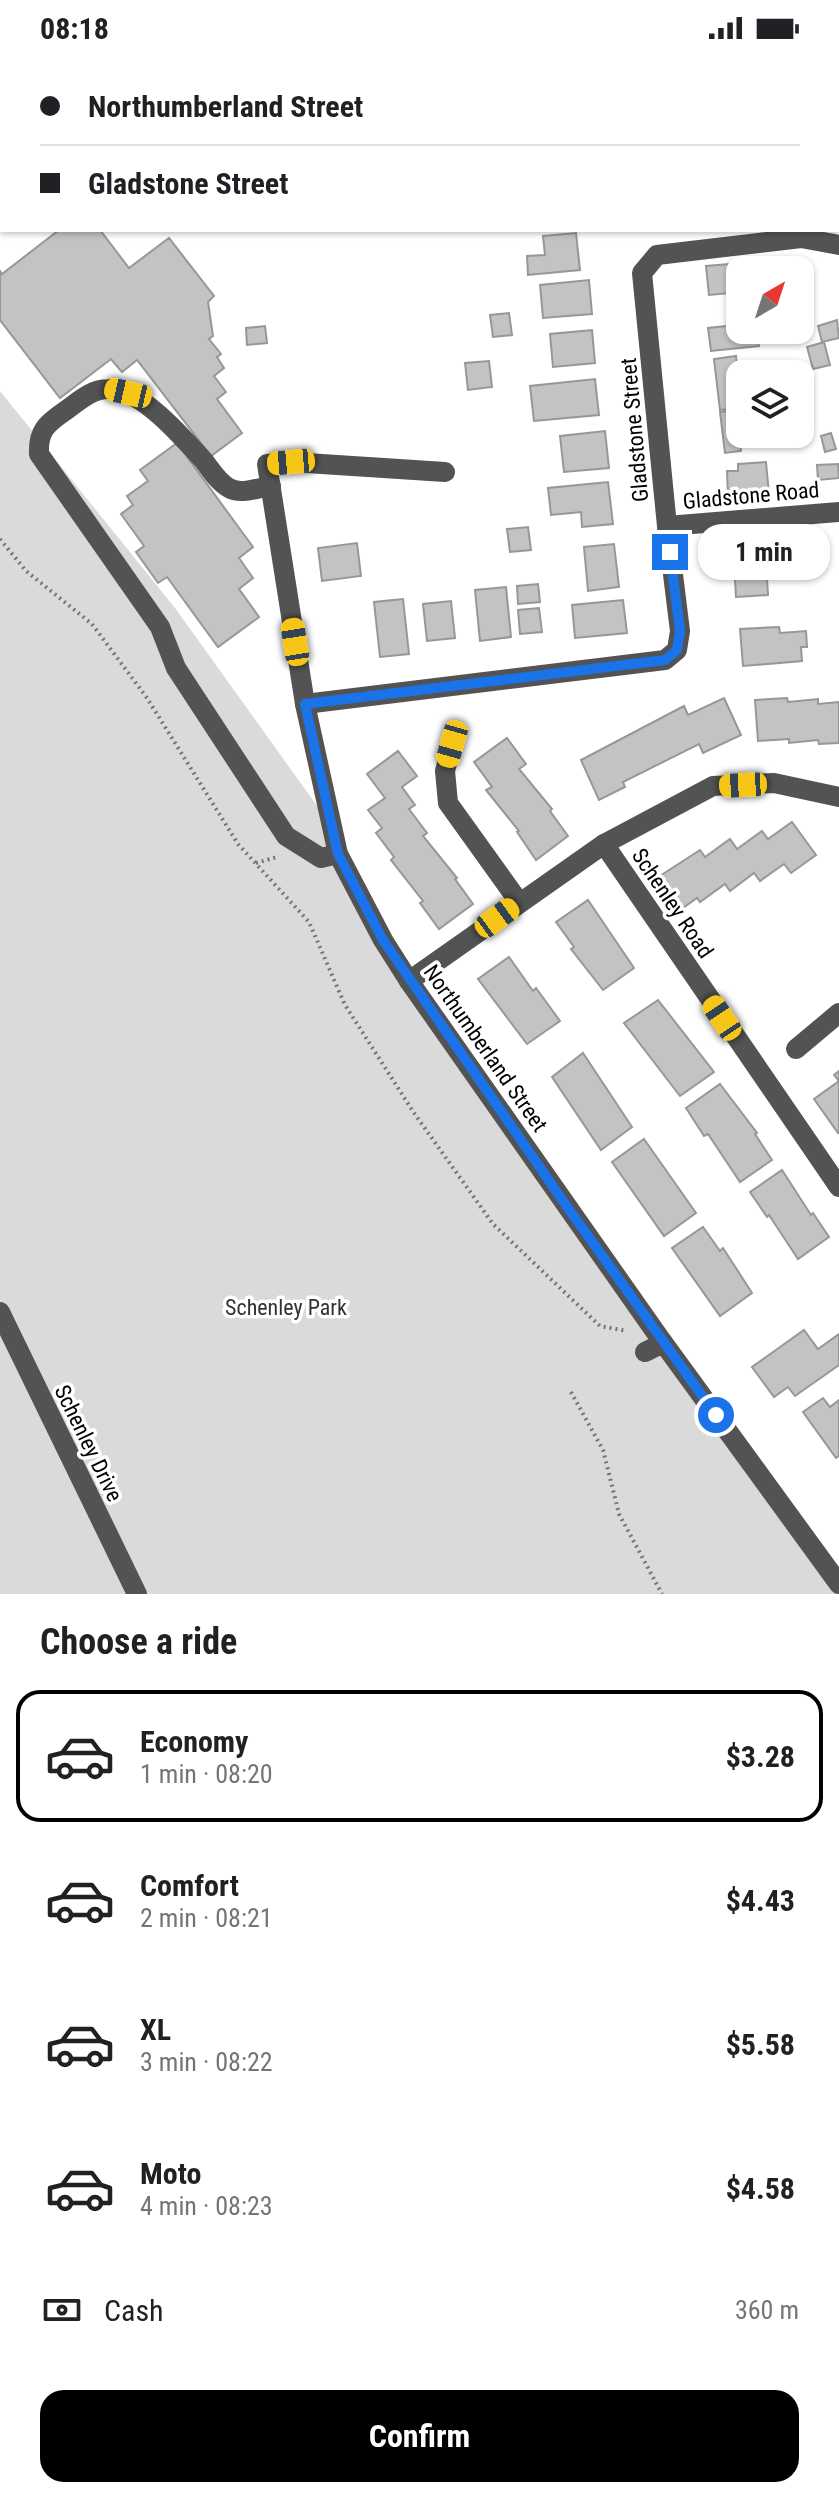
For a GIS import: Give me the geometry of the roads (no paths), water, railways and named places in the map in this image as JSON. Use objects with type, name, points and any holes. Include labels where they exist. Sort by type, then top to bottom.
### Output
[{"type":"street","name":"Gladstone Street","points":[[305,704],[665,660],[677,650],[680,631],[642,273],[657,255],[801,238],[839,245]]},
{"type":"street","points":[[271,486],[239,492],[226,487],[191,447],[146,404],[128,393],[109,389],[92,392],[45,424],[38,439],[39,454],[160,627],[176,668],[286,836],[302,849],[321,858],[338,854]]},
{"type":"street","name":"Northumberland Street","points":[[445,472],[291,462],[267,464],[305,704],[338,854],[383,940],[409,981],[656,1344],[839,1584]]},
{"type":"street","name":"Gladstone Road","points":[[667,526],[839,512]]},
{"type":"street","points":[[452,744],[445,771],[448,803],[519,902]]},
{"type":"street","name":"Schenley Road","points":[[409,981],[604,844],[713,786],[774,783],[839,797]]},
{"type":"street","name":"Schenley Road","points":[[604,844],[839,1187]]},
{"type":"street","points":[[796,1049],[839,1013]]},
{"type":"street","name":"Schenley Drive","points":[[0,1312],[137,1594]]},
{"type":"park label","name":"Schenley Park","points":[[286,1307]]}]
